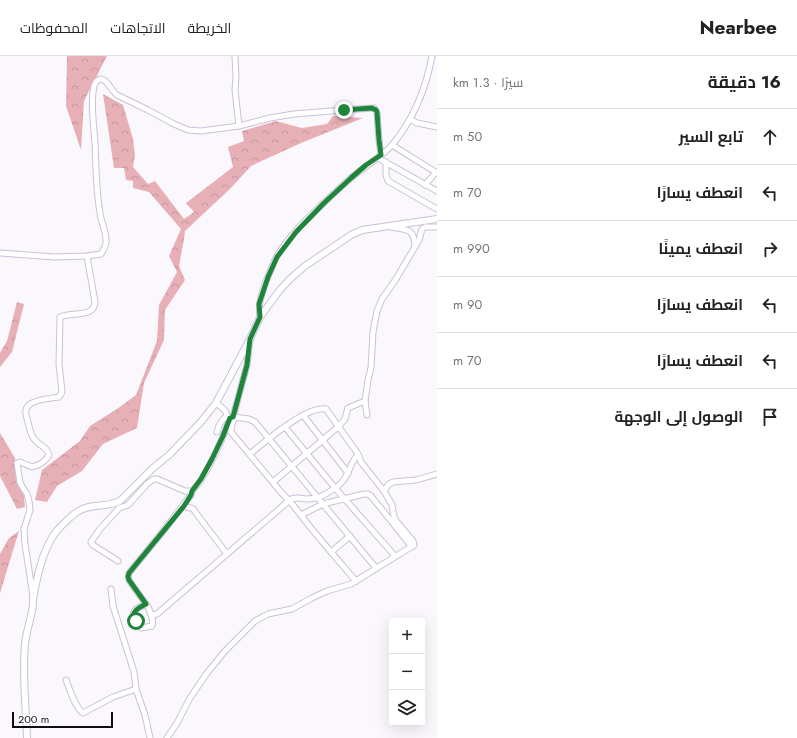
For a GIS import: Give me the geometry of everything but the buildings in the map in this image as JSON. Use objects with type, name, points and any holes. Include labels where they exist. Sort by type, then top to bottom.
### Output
[{"type":"main road","points":[[27,738],[24,682],[25,643],[33,610],[33,599],[38,572],[56,532],[81,509],[92,506],[122,504],[152,469],[169,455],[200,423],[216,403],[260,317],[279,291],[305,266],[351,235],[362,230],[437,219]]},
{"type":"street","points":[[235,56],[236,96],[239,126]]},
{"type":"street","points":[[260,317],[259,304],[266,283],[273,264],[287,242],[324,203],[355,174],[392,145],[410,120],[426,83],[432,56],[437,58]]},
{"type":"street","points":[[0,253],[54,257],[87,256],[101,254],[104,250],[106,244],[106,234],[100,214],[97,187],[93,103],[94,85],[96,81],[100,79],[104,79],[117,95],[174,124],[188,130],[201,132],[239,126],[270,118],[294,114],[374,108],[377,112],[379,156],[386,162],[437,191]]},
{"type":"street","points":[[410,120],[437,127]]},
{"type":"street","points":[[392,145],[436,172],[425,185]]},
{"type":"street","points":[[386,162],[386,174],[388,181],[437,209]]},
{"type":"street","points":[[388,226],[410,232],[414,236],[415,246]]},
{"type":"street","points":[[367,415],[366,401],[368,380],[377,311],[382,299],[396,279],[420,237],[421,230],[425,227],[437,227]]},
{"type":"street","points":[[33,599],[24,529],[30,510],[29,501],[27,494],[20,483],[17,463],[20,462],[30,467],[35,466],[47,459],[49,455],[48,450],[36,442],[31,434],[26,416],[26,408],[33,402],[58,397],[62,392],[59,364],[60,317],[64,315],[89,312],[95,307],[87,256]]},
{"type":"street","points":[[146,604],[135,610],[132,616],[141,628],[152,627],[153,624],[146,604],[129,580],[129,573],[184,506],[216,451],[231,417],[247,365],[250,339]]},
{"type":"street","points":[[273,482],[338,427],[345,419],[348,408],[366,401]]},
{"type":"street","points":[[216,403],[231,417],[231,432],[356,581]]},
{"type":"street","points":[[167,738],[190,698],[207,673],[225,651],[255,621],[271,613],[292,609],[327,591],[356,581],[394,556],[414,545],[414,541],[395,519],[392,505],[384,491],[361,462],[358,455],[328,410],[324,408],[303,415],[284,427],[250,454]]},
{"type":"street","points":[[303,415],[348,473]]},
{"type":"street","points":[[217,432],[219,425],[225,417],[254,420],[376,568]]},
{"type":"street","points":[[284,427],[394,556]]},
{"type":"street","points":[[151,615],[156,614],[289,500],[294,498],[318,498],[335,488],[342,482],[358,455]]},
{"type":"street","points":[[384,491],[389,484],[393,482],[416,480],[437,474]]},
{"type":"street","points":[[118,560],[92,545],[91,541],[122,504],[128,505],[147,484],[154,479],[158,479],[185,491],[192,492]]},
{"type":"street","points":[[301,515],[323,504],[364,494],[369,495],[412,547]]},
{"type":"street","points":[[184,506],[193,510],[227,554]]},
{"type":"street","points":[[331,552],[350,536]]},
{"type":"street","points":[[111,589],[113,606],[135,676],[136,689],[145,715],[150,738]]},
{"type":"street","points":[[66,680],[74,700],[83,713],[116,696],[136,689]]},
{"type":"green space","points":[[67,56],[107,56],[84,101],[81,150],[66,106]]},
{"type":"green space","points":[[103,94],[123,105],[133,139],[135,155],[133,167],[148,184],[155,181],[184,219],[194,212],[186,203],[233,167],[228,147],[244,141],[242,131],[276,121],[302,128],[327,124],[333,116],[363,118],[301,143],[251,166],[231,188],[185,231],[179,266],[185,280],[165,310],[164,340],[144,383],[137,428],[103,444],[82,471],[57,486],[47,502],[35,500],[42,470],[80,441],[90,426],[136,395],[157,341],[159,305],[177,272],[169,256],[181,229],[149,192],[133,188],[133,181],[126,180],[124,168],[114,168]]},
{"type":"green space","points":[[17,302],[24,304],[12,352],[0,367],[0,353],[7,341]]},
{"type":"green space","points":[[0,433],[15,458],[16,480],[24,496],[25,507],[17,509],[0,476]]},
{"type":"green space","points":[[19,531],[0,593],[0,554],[9,538]]},
{"type":"route","points":[[136,621],[132,616],[135,610],[146,604],[129,580],[129,572],[184,506],[192,491],[201,479],[220,443],[230,418],[233,417],[247,365],[250,339],[260,317],[258,307],[273,264],[287,242],[304,223],[351,178],[381,155],[376,110],[374,108],[344,110]]}]
